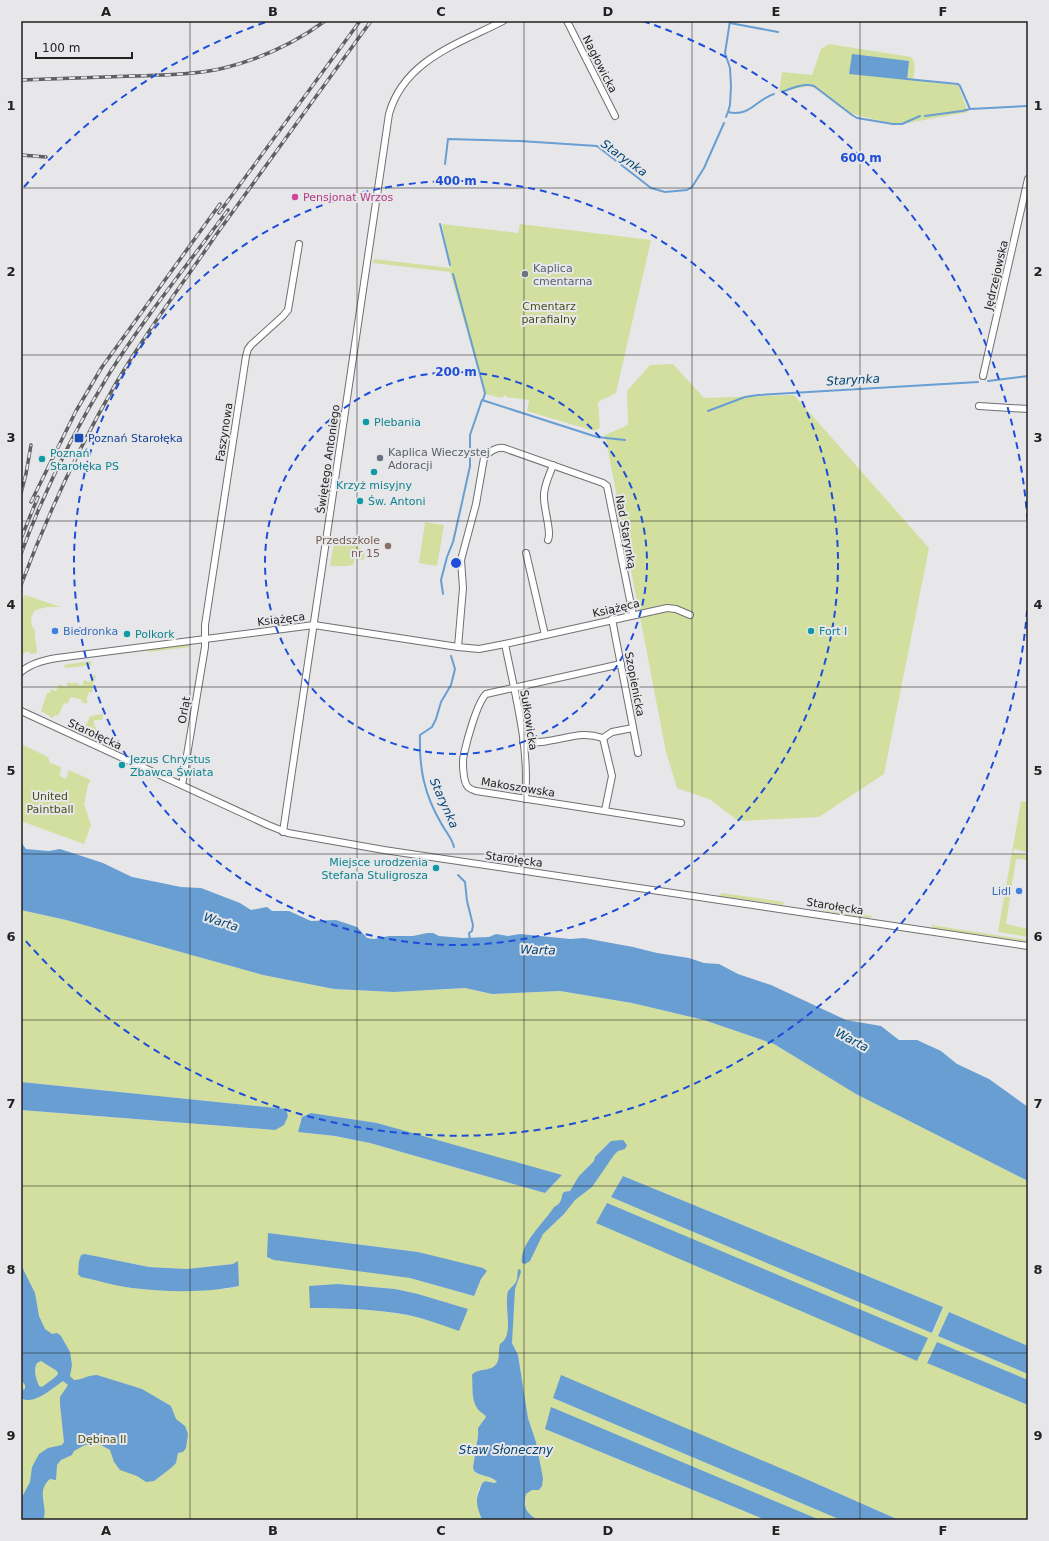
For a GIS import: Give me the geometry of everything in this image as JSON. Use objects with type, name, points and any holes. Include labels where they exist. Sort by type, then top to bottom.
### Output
[{"type":"street","name":"Świętego Antoniego","points":[[283,832],[386,131],[391,108],[398,91],[414,71],[428,60],[503,21]]},
{"type":"street","name":"Nagłowicka","points":[[568,21],[615,116]]},
{"type":"street","name":"Jędrzejowska","points":[[983,376],[1028,179]]},
{"type":"street","name":"Faszynowa","points":[[205,639],[205,625],[219,529],[247,352],[251,346],[284,316],[288,310],[299,244]]},
{"type":"street","points":[[979,406],[1028,409]]},
{"type":"street","name":"Nad Starynką","points":[[458,647],[463,588],[461,560],[476,504],[485,457],[497,448],[553,465],[603,483],[607,486],[633,615]]},
{"type":"street","points":[[548,540],[550,534],[545,511],[544,495],[553,465]]},
{"type":"street","points":[[526,552],[545,635]]},
{"type":"street","name":"Książęca","points":[[21,672],[32,664],[47,659],[313,627],[479,649],[667,608],[676,609],[690,615]]},
{"type":"street","name":"Szopienicka","points":[[612,619],[638,753]]},
{"type":"street","name":"Orląt","points":[[182,785],[205,639]]},
{"type":"street","name":"Sułkowicka","points":[[505,644],[523,742],[527,774],[525,799]]},
{"type":"street","name":"Makoszowska","points":[[621,664],[490,692],[482,697],[463,754],[463,764],[467,787],[476,791],[681,823]]},
{"type":"street","name":"Starołęcka","points":[[21,711],[283,832],[384,850],[1028,946]]},
{"type":"street","points":[[603,738],[612,732],[633,728]]},
{"type":"street","points":[[523,742],[546,742],[590,734],[603,738]]},
{"type":"street","points":[[603,738],[612,776],[605,810]]},
{"type":"green space","points":[[829,44],[911,57],[915,65],[913,80],[958,85],[968,112],[902,124],[884,122],[849,113],[818,90],[809,86],[779,92],[782,72],[812,75],[821,49]]},
{"type":"green space","name":"Cmentarz parafialny","points":[[442,224],[518,233],[520,224],[651,240],[616,393],[598,402],[600,428],[594,431],[527,411],[529,400],[507,397],[505,395],[502,398],[485,394],[450,272],[373,263],[374,259],[450,268]]},
{"type":"green space","points":[[673,364],[704,398],[794,395],[929,548],[884,774],[819,817],[738,821],[711,800],[677,788],[666,752],[605,435],[628,425],[627,391],[650,365]]},
{"type":"green space","points":[[425,522],[444,525],[437,566],[419,563]]},
{"type":"green space","points":[[336,540],[352,542],[365,552],[364,560],[354,559],[354,564],[348,566],[330,566],[334,542]]},
{"type":"green space","points":[[25,595],[61,607],[47,607],[35,610],[31,622],[35,630],[37,653],[31,654],[29,652],[25,652],[21,657],[21,604]]},
{"type":"green space","points":[[188,644],[190,647],[149,652],[146,649]]},
{"type":"green space","points":[[91,661],[92,665],[65,668],[64,665]]},
{"type":"green space","points":[[93,675],[96,676],[92,687],[94,688],[91,693],[89,692],[86,700],[88,701],[86,704],[81,702],[82,700],[71,697],[67,704],[64,703],[58,716],[55,715],[53,718],[41,711],[47,693],[50,693],[51,689],[56,691],[59,684],[66,687],[68,682],[73,684],[74,682],[82,686],[84,680],[90,682]]},
{"type":"green space","points":[[103,714],[102,720],[94,720],[94,726],[96,729],[101,730],[100,733],[95,736],[89,735],[90,731],[93,731],[94,728],[90,727],[88,734],[83,732],[90,716]]},
{"type":"green space","name":"United Paintball","points":[[21,744],[48,757],[50,763],[61,767],[60,776],[66,779],[69,770],[91,780],[88,785],[84,804],[91,825],[84,844],[21,821]]},
{"type":"green space","points":[[1021,801],[1028,802],[1028,852],[1014,849],[1013,853],[1028,855],[1028,860],[1016,859],[1006,924],[1028,929],[1028,937],[998,932]]},
{"type":"green space","points":[[722,893],[784,902],[783,905],[719,896]]},
{"type":"green space","points":[[822,908],[872,916],[870,918],[823,911]]},
{"type":"green space","name":"Dębina II","points":[[21,910],[66,920],[263,975],[334,989],[394,992],[465,988],[492,994],[560,991],[632,1003],[704,1020],[774,1044],[856,1094],[1028,1181],[1028,1346],[949,1312],[938,1336],[1028,1374],[1028,1380],[937,1342],[927,1362],[1028,1405],[1028,1520],[899,1520],[806,1479],[553,1398],[841,1520],[820,1520],[545,1429],[766,1520],[537,1520],[528,1512],[525,1503],[526,1494],[543,1478],[536,1442],[528,1418],[518,1355],[512,1343],[512,1337],[502,1353],[482,1413],[486,1417],[478,1428],[473,1467],[477,1474],[487,1476],[497,1482],[494,1483],[485,1481],[478,1489],[477,1500],[482,1520],[21,1520],[21,1110],[275,1130],[288,1116],[286,1109],[21,1082]],"holes":[[[311,1113],[377,1123],[561,1176],[545,1193],[370,1143],[335,1136],[298,1132],[302,1117]],[[623,1176],[943,1307],[933,1333],[611,1197]],[[268,1233],[418,1252],[487,1271],[481,1279],[474,1296],[410,1278],[377,1273]],[[85,1254],[149,1267],[187,1269],[233,1264],[239,1286],[226,1289],[172,1290],[130,1288]],[[338,1284],[395,1289],[418,1294],[467,1309],[431,1321],[408,1315],[352,1308],[310,1308]]]},
{"type":"green space","points":[[931,925],[1028,940],[1028,942],[933,928]]},
{"type":"water","points":[[852,54],[909,61],[907,80],[849,74]]},
{"type":"water","name":"Warta","points":[[21,842],[26,849],[49,851],[60,849],[103,863],[132,877],[181,887],[201,888],[240,903],[251,910],[267,907],[272,911],[289,911],[311,921],[336,920],[357,927],[367,938],[374,939],[389,936],[413,936],[433,933],[439,936],[463,938],[489,937],[496,934],[508,936],[520,934],[570,939],[584,938],[689,958],[704,963],[719,964],[738,974],[771,985],[846,1020],[881,1026],[899,1040],[917,1040],[941,1051],[957,1064],[989,1079],[1028,1107],[1028,1181],[856,1094],[774,1044],[704,1020],[632,1003],[560,991],[492,994],[465,988],[394,992],[334,989],[263,975],[66,920],[21,910]]},
{"type":"water","points":[[21,1082],[286,1109],[288,1116],[284,1125],[275,1130],[21,1110]]},
{"type":"water","points":[[311,1113],[377,1123],[562,1175],[545,1193],[370,1143],[335,1136],[298,1132],[302,1117]]},
{"type":"water","points":[[623,1140],[627,1145],[625,1149],[618,1151],[614,1155],[592,1187],[575,1200],[564,1214],[543,1234],[530,1261],[525,1264],[522,1263],[524,1248],[528,1241],[554,1207],[560,1202],[564,1192],[570,1191],[579,1176],[611,1141]]},
{"type":"water","points":[[623,1176],[943,1307],[932,1333],[611,1197]]},
{"type":"water","points":[[607,1203],[928,1338],[917,1361],[596,1223]]},
{"type":"water","points":[[268,1233],[418,1252],[483,1268],[487,1271],[481,1279],[474,1296],[410,1278],[274,1260],[267,1257]]},
{"type":"water","points":[[85,1254],[149,1267],[187,1269],[233,1264],[238,1261],[239,1286],[213,1290],[172,1291],[119,1286],[81,1277],[78,1274],[79,1261],[81,1255]]},
{"type":"water","points":[[21,1265],[35,1293],[39,1316],[45,1329],[52,1334],[57,1333],[61,1336],[70,1352],[72,1365],[70,1376],[74,1380],[97,1375],[142,1389],[171,1406],[176,1419],[185,1426],[188,1434],[186,1448],[183,1452],[178,1453],[176,1463],[171,1468],[154,1481],[146,1482],[137,1476],[120,1470],[114,1462],[110,1450],[99,1444],[85,1445],[74,1451],[72,1455],[61,1460],[57,1465],[56,1480],[50,1479],[43,1489],[45,1510],[43,1520],[21,1520],[21,1499],[30,1482],[32,1467],[39,1454],[48,1448],[62,1445],[64,1442],[60,1397],[68,1385],[63,1381],[43,1395],[32,1400],[26,1400],[21,1398],[21,1390],[25,1389],[25,1385],[21,1380]],"holes":[[[41,1361],[57,1371],[58,1374],[53,1379],[42,1387],[39,1386],[35,1372],[37,1363]]]},
{"type":"water","name":"Staw Słoneczny","points":[[520,1269],[521,1272],[515,1289],[512,1343],[518,1355],[528,1418],[536,1442],[543,1478],[542,1486],[539,1490],[532,1490],[526,1494],[525,1499],[526,1509],[530,1515],[537,1520],[482,1520],[478,1509],[478,1493],[482,1483],[485,1481],[494,1483],[497,1482],[492,1478],[477,1473],[474,1471],[473,1467],[478,1428],[486,1417],[475,1404],[472,1375],[478,1371],[491,1368],[497,1363],[500,1344],[504,1340],[508,1330],[508,1293],[516,1282],[518,1270]]},
{"type":"water","points":[[338,1284],[395,1289],[418,1294],[468,1309],[459,1331],[421,1318],[384,1311],[310,1308],[309,1286]]},
{"type":"water","points":[[949,1312],[1028,1346],[1028,1374],[938,1336]]},
{"type":"water","points":[[937,1342],[1028,1380],[1028,1405],[927,1363]]},
{"type":"water","points":[[561,1375],[899,1520],[841,1520],[553,1398]]},
{"type":"water","points":[[551,1407],[820,1520],[766,1520],[545,1429]]},
{"type":"waterway","name":"Starynka","points":[[728,112],[731,86],[730,68],[725,53],[730,21]]},
{"type":"waterway","points":[[730,23],[778,32]]},
{"type":"waterway","name":"Starynka","points":[[907,79],[958,84],[970,109]]},
{"type":"waterway","name":"Starynka","points":[[782,92],[802,86],[814,86],[857,118],[902,124],[920,116]]},
{"type":"waterway","name":"Starynka","points":[[726,117],[728,112],[736,113],[748,110],[774,94]]},
{"type":"waterway","name":"Starynka","points":[[925,116],[970,109],[1027,106]]},
{"type":"waterway","name":"Starynka","points":[[445,164],[448,139],[520,141],[597,146],[651,188],[665,192],[687,190],[692,187],[704,168],[724,123]]},
{"type":"waterway","name":"Starynka","points":[[440,224],[450,265]]},
{"type":"waterway","name":"Starynka","points":[[453,274],[485,393],[483,400]]},
{"type":"waterway","name":"Starynka","points":[[988,381],[1028,376]]},
{"type":"waterway","name":"Starynka","points":[[708,411],[745,397],[758,395],[978,382]]},
{"type":"waterway","name":"Starynka","points":[[443,594],[441,580],[447,557],[453,542],[470,466],[470,435],[482,400],[597,437],[625,440]]},
{"type":"waterway","name":"Starynka","points":[[451,656],[455,669],[451,685],[441,702],[432,727],[420,735],[420,759],[430,802],[454,847]]},
{"type":"waterway","name":"Starynka","points":[[458,875],[465,882],[467,901],[473,925],[472,931],[469,933],[470,940]]},
{"type":"railway","points":[[21,80],[167,75],[224,68],[251,60],[277,49],[302,36],[325,21]]},
{"type":"railway","points":[[219,213],[360,21]]},
{"type":"railway","points":[[21,585],[52,508],[101,409],[115,385],[151,328],[216,235],[371,21]]},
{"type":"railway","points":[[21,155],[46,157]]},
{"type":"railway","points":[[31,502],[76,411],[102,367],[220,204]]},
{"type":"railway","points":[[21,554],[60,462],[109,374],[152,311],[228,210]]},
{"type":"railway","points":[[21,493],[31,445]]},
{"type":"railway","points":[[22,536],[38,497]]},
{"type":"place","name":"Pensjonat Wrzos","points":[[295,197]]},
{"type":"place","name":"Kaplica cmentarna","points":[[525,274]]},
{"type":"place","name":"Plebania","points":[[366,422]]},
{"type":"place","name":"Poznań Starołęka","points":[[79,438]]},
{"type":"place","name":"Kaplica Wieczystej Adoracji","points":[[380,458]]},
{"type":"place","name":"Poznań Starołęka PS","points":[[42,459]]},
{"type":"place","name":"Krzyż misyjny","points":[[374,472]]},
{"type":"place","name":"Św. Antoni","points":[[360,501]]},
{"type":"place","name":"Przedszkole nr 15","points":[[388,546]]},
{"type":"place","name":"Biedronka","points":[[55,631]]},
{"type":"place","name":"Fort I","points":[[811,631]]},
{"type":"place","name":"Polkork","points":[[127,634]]},
{"type":"place","name":"Jezus Chrystus Zbawca Świata","points":[[122,765]]},
{"type":"place","name":"Miejsce urodzenia Stefana Stuligrosza","points":[[436,868]]},
{"type":"place","name":"Lidl","points":[[1019,891]]}]
